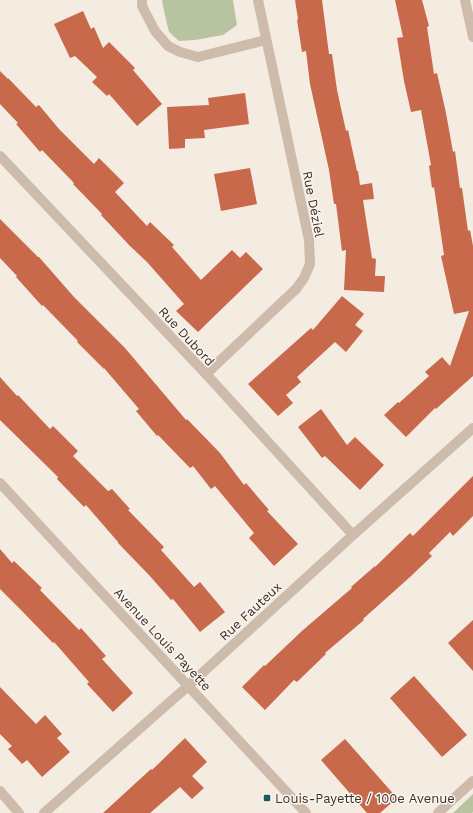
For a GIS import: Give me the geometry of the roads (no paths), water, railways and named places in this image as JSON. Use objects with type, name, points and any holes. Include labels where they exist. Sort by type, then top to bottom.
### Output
[{"type":"street","points":[[142,0],[142,6],[155,32],[168,46],[180,52],[198,57],[266,40]]},
{"type":"street","name":"Rue Déziel","points":[[206,374],[296,289],[304,278],[310,264],[309,240],[258,0]]},
{"type":"street","points":[[465,0],[473,37]]},
{"type":"street","name":"Rue Dubord","points":[[0,156],[206,374],[353,535]]},
{"type":"street","name":"Rue Fauteux","points":[[44,813],[188,686],[353,535],[473,428]]},
{"type":"street","name":"Avenue Louis Payette","points":[[0,483],[306,813]]},
{"type":"street","points":[[438,813],[473,781]]},
{"type":"street","points":[[0,791],[19,813]]},
{"type":"place","name":"Louis-Payette / 100e Avenue","points":[[267,798]]}]
